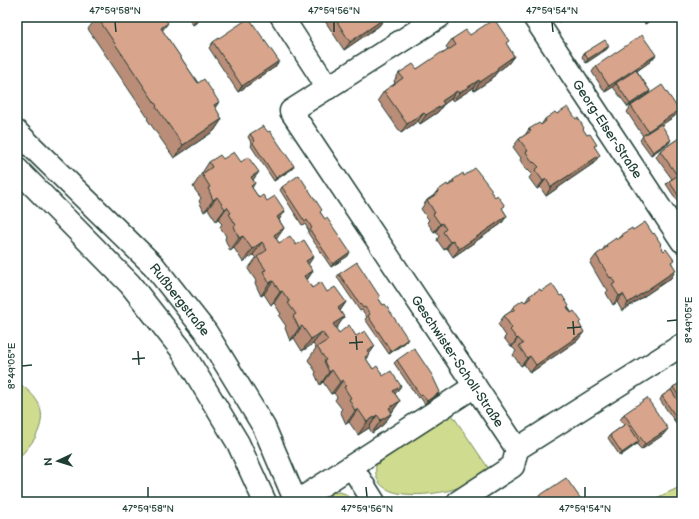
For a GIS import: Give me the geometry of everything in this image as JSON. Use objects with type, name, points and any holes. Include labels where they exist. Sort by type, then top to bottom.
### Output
[{"type":"street","points":[[282,17],[328,88],[439,17]]},
{"type":"street","name":"Georg-Elser-Straße","points":[[534,17],[682,241]]},
{"type":"street","name":"Geschwister-Scholl-Straße","points":[[328,88],[291,111],[517,449]]},
{"type":"street","name":"Rußbergstraße","points":[[17,132],[154,266],[206,332],[264,426],[301,499]]},
{"type":"street","points":[[17,169],[130,284],[180,349],[238,443],[265,502]]},
{"type":"street","points":[[458,502],[513,466],[517,449],[682,345]]},
{"type":"street","points":[[301,499],[475,386]]},
{"type":"street","points":[[352,467],[374,502]]},
{"type":"green space","points":[[17,382],[36,399],[40,406],[41,420],[35,438],[17,460]]},
{"type":"green space","points":[[451,413],[491,472],[451,490],[428,494],[401,494],[389,490],[381,484],[376,475],[377,461]]},
{"type":"green space","points":[[682,486],[682,502],[648,502],[650,501]]},
{"type":"green space","points":[[340,492],[346,494],[351,502],[324,502],[322,496],[326,493]]},
{"type":"building","points":[[97,17],[164,17],[168,23],[161,28],[198,83],[204,79],[219,102],[214,105],[222,119],[183,145],[156,107],[157,106]]},
{"type":"building","points":[[334,17],[385,17],[385,18],[350,42]]},
{"type":"building","points":[[645,17],[654,17],[647,21]]},
{"type":"building","points":[[249,18],[279,61],[242,86],[213,42]]},
{"type":"building","points":[[494,19],[509,41],[506,43],[514,56],[497,68],[498,70],[480,82],[479,80],[459,93],[457,91],[442,101],[444,104],[426,115],[424,113],[407,124],[384,91],[403,78],[399,73],[413,64],[417,69],[442,52],[442,54],[456,45],[452,39],[466,30],[470,35]]},
{"type":"building","points":[[642,35],[656,55],[609,86],[596,66]]},
{"type":"building","points":[[605,40],[609,46],[588,59],[584,53]]},
{"type":"building","points":[[636,70],[650,91],[630,104],[616,83]]},
{"type":"building","points":[[662,85],[679,110],[648,131],[631,106]]},
{"type":"building","points":[[568,107],[576,119],[578,118],[587,135],[590,134],[597,145],[594,146],[600,155],[551,187],[546,179],[543,181],[535,170],[539,167],[534,162],[533,163],[526,152],[528,151],[519,139],[531,131],[529,129],[539,123],[541,125],[546,121],[545,119],[555,112],[557,114]]},
{"type":"building","points":[[661,124],[671,140],[653,152],[642,136]]},
{"type":"building","points":[[263,126],[268,132],[270,131],[294,166],[276,178],[253,143],[255,141],[250,134]]},
{"type":"building","points":[[682,136],[682,171],[677,175],[660,151]]},
{"type":"building","points":[[234,152],[241,162],[248,157],[259,172],[251,177],[255,183],[251,186],[259,198],[263,195],[267,201],[275,196],[285,211],[277,217],[284,228],[274,235],[279,243],[290,236],[296,245],[304,240],[314,256],[306,261],[313,271],[304,276],[312,288],[321,282],[327,292],[335,287],[346,302],[338,308],[344,317],[333,324],[339,333],[349,325],[356,336],[365,331],[375,346],[367,352],[369,354],[365,357],[373,369],[377,366],[383,376],[391,371],[401,386],[393,391],[400,401],[389,408],[392,413],[381,420],[377,415],[367,422],[358,409],[355,411],[349,399],[351,398],[344,387],[346,386],[343,380],[340,382],[332,370],[329,372],[324,361],[326,360],[317,347],[328,340],[322,332],[311,339],[302,326],[299,328],[293,316],[296,314],[288,303],[290,302],[282,291],[280,292],[273,281],[269,283],[263,271],[266,270],[257,257],[267,250],[262,242],[252,249],[243,236],[239,238],[234,226],[236,225],[229,214],[231,213],[227,207],[225,209],[217,197],[213,200],[208,188],[210,187],[202,174],[212,167],[209,162],[220,155],[223,159]]},
{"type":"building","points":[[475,168],[492,190],[490,191],[495,197],[497,195],[505,206],[502,208],[507,216],[459,249],[453,240],[450,242],[443,232],[446,229],[442,223],[440,224],[433,214],[435,213],[427,200],[438,193],[437,191],[447,184],[448,186],[454,182],[453,180],[463,173],[464,176]]},
{"type":"building","points":[[682,173],[682,197],[680,198],[669,181]]},
{"type":"building","points":[[299,175],[322,210],[320,212],[325,219],[327,218],[350,252],[333,264],[310,230],[312,228],[307,220],[305,222],[282,187]]},
{"type":"building","points":[[645,222],[653,234],[654,233],[664,251],[666,249],[674,260],[671,262],[676,270],[628,303],[623,294],[619,296],[612,285],[615,283],[611,277],[610,278],[596,255],[616,238],[617,240],[623,236],[622,234],[632,228],[633,230]]},
{"type":"building","points":[[357,262],[380,297],[378,298],[383,305],[385,304],[408,339],[391,351],[368,316],[370,314],[365,307],[363,308],[339,274]]},
{"type":"building","points":[[552,284],[560,296],[562,295],[569,306],[567,307],[571,313],[574,311],[581,321],[579,323],[584,332],[536,365],[530,356],[527,358],[519,346],[523,344],[510,330],[512,328],[504,316],[515,309],[513,307],[523,300],[525,302],[531,298],[529,296]]},
{"type":"building","points":[[414,348],[432,375],[440,392],[427,401],[422,394],[420,395],[397,360]]},
{"type":"building","points":[[682,382],[682,401],[673,387]]},
{"type":"building","points":[[671,390],[682,407],[682,422],[680,423],[662,396]]},
{"type":"building","points":[[647,398],[668,429],[645,444],[624,414]]},
{"type":"building","points":[[627,423],[639,441],[622,453],[610,435]]},
{"type":"building","points":[[566,478],[583,502],[530,502]]}]
